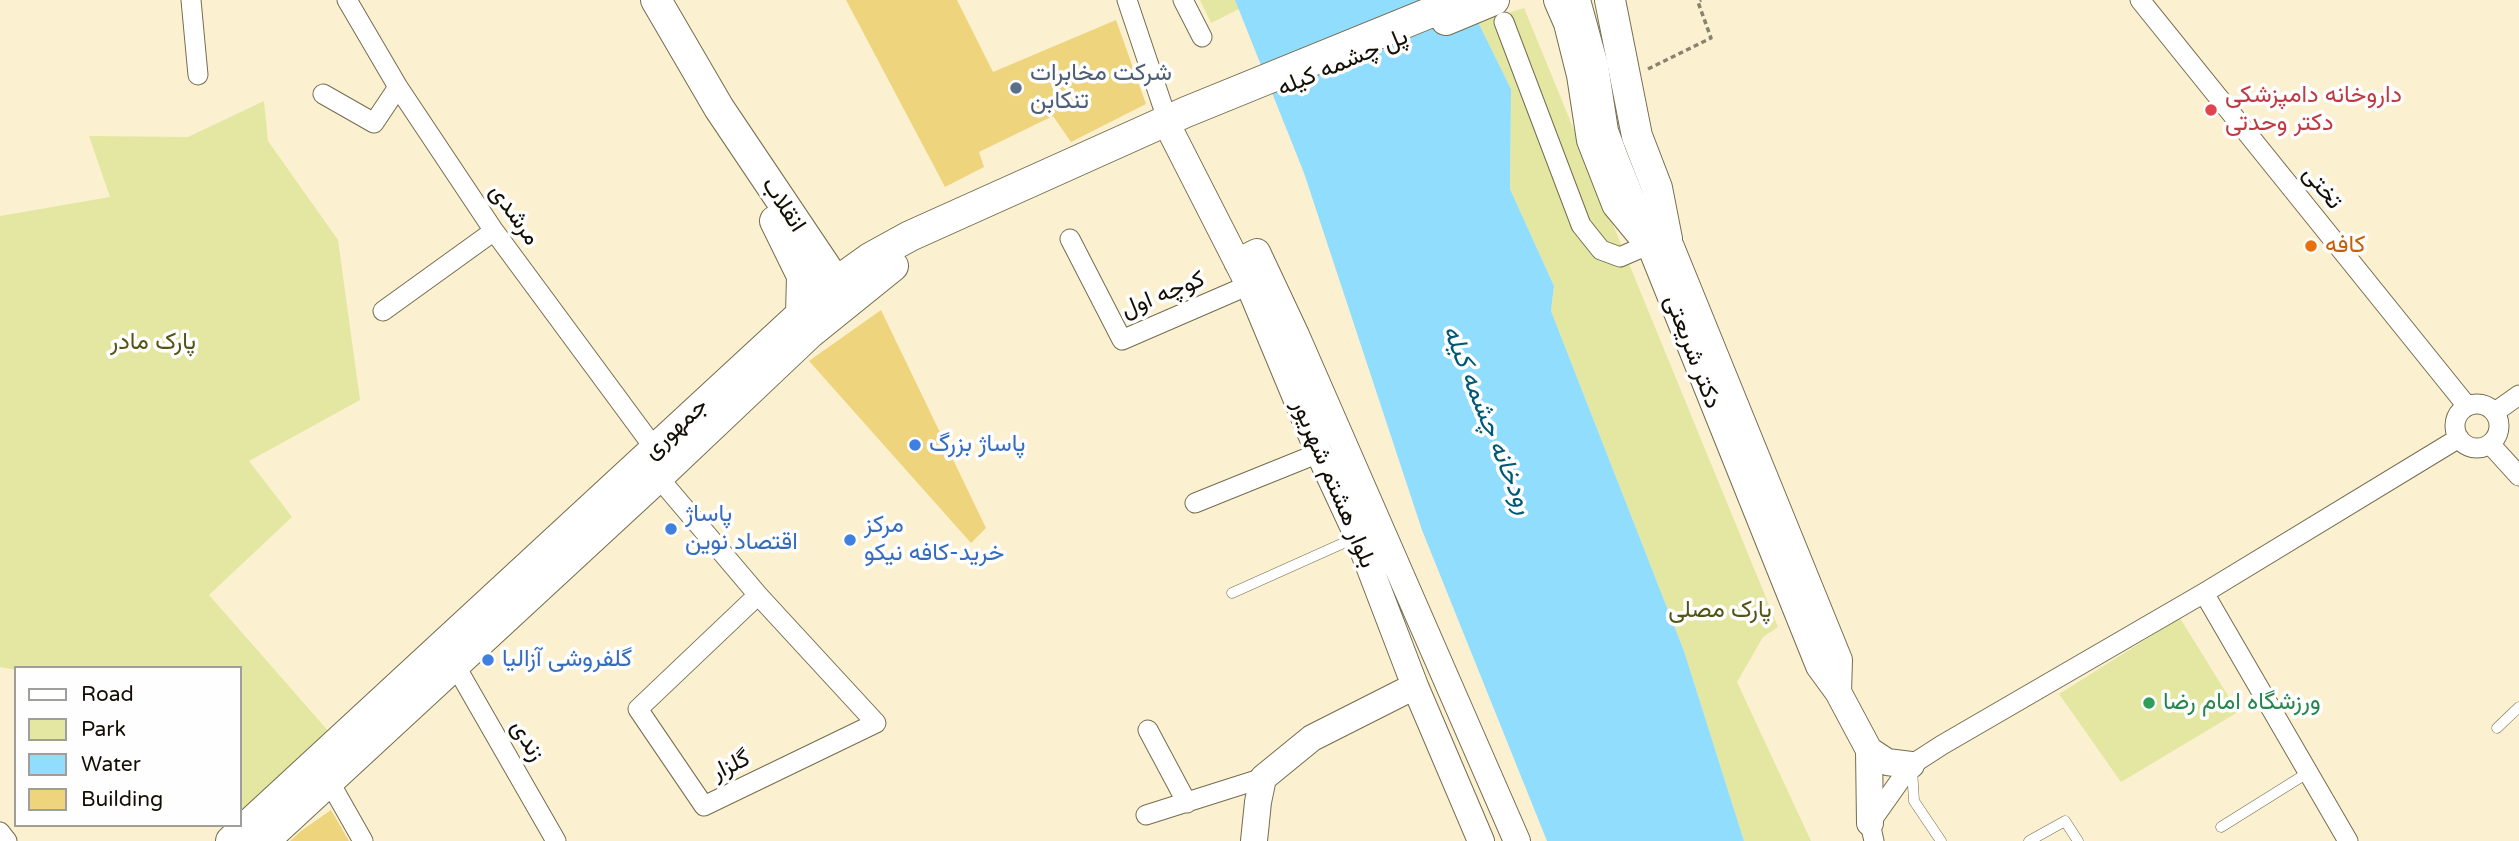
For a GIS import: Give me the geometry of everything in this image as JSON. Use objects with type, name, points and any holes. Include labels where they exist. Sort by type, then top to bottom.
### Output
[{"type":"main road","name":"انقلاب","points":[[656,0],[719,108],[842,292]]},
{"type":"main road","name":"پل چشمه کیله","points":[[1179,123],[1461,0]]},
{"type":"main road","points":[[1559,0],[1569,23],[1582,75],[1592,140],[1617,204],[1659,241]]},
{"type":"main road","points":[[1610,0],[1637,136],[1657,188],[1659,241]]},
{"type":"main road","name":"پل چشمه کیله","points":[[1179,123],[1499,11]]},
{"type":"main road","name":"انقلاب","points":[[719,108],[802,276],[801,315]]},
{"type":"main road","name":"جمهوری","points":[[231,841],[657,463],[842,292],[870,258],[910,236],[1179,123]]},
{"type":"main road","name":"جمهوری","points":[[264,841],[455,664],[801,315],[842,292]]},
{"type":"street","points":[[191,0],[198,75]]},
{"type":"street","name":"مرشدی","points":[[346,0],[398,87],[494,231],[657,463]]},
{"type":"street","points":[[1127,0],[1179,123]]},
{"type":"street","points":[[1183,0],[1202,37]]},
{"type":"street","name":"دکتر شریعتی","points":[[1577,0],[1595,66],[1605,131],[1659,241]]},
{"type":"street","name":"دکتر شریعتی","points":[[1592,0],[1620,129],[1659,241],[1750,470],[1839,660],[1838,692],[1869,750],[1872,832]]},
{"type":"street","name":"تختی","points":[[2140,0],[2467,406]]},
{"type":"street","points":[[1499,11],[1581,225],[1601,250],[1620,257],[1659,241]]},
{"type":"street","points":[[323,94],[374,123],[398,87]]},
{"type":"street","name":"بلوار هشتم شهریور","points":[[1179,123],[1248,266],[1319,453],[1358,537],[1415,685],[1481,841]]},
{"type":"street","points":[[383,311],[494,231]]},
{"type":"street","name":"کوچه اول","points":[[1070,239],[1122,340],[1248,266]]},
{"type":"street","name":"بلوار هشتم شهریور","points":[[1248,266],[1307,361],[1517,841]]},
{"type":"street","points":[[2495,412],[2519,395]]},
{"type":"street","points":[[2483,404],[2495,412],[2500,426],[2490,444],[2470,447],[2459,438],[2456,433],[2456,420],[2467,406],[2483,404]]},
{"type":"street","points":[[1872,832],[1911,765],[2204,593],[2459,438]]},
{"type":"street","points":[[2490,444],[2519,477]]},
{"type":"street","points":[[1195,503],[1319,453]]},
{"type":"street","name":"گلزار","points":[[657,463],[758,594],[876,723],[704,806],[638,709],[758,594]]},
{"type":"street","points":[[2204,593],[2348,841]]},
{"type":"street","name":"زندی","points":[[455,664],[556,841]]},
{"type":"street","points":[[1146,816],[1263,778],[1312,738],[1415,685]]},
{"type":"street","points":[[1148,730],[1187,803]]},
{"type":"street","points":[[1869,750],[1887,762],[1911,765]]},
{"type":"street","points":[[1254,841],[1263,778]]},
{"type":"street","points":[[329,781],[363,841]]},
{"type":"street","points":[[0,832],[7,841]]},
{"type":"lane","points":[[1232,593],[1358,537]]},
{"type":"lane","points":[[2497,728],[2519,707]]},
{"type":"lane","points":[[1911,765],[1914,801],[1941,841]]},
{"type":"lane","points":[[2221,827],[2309,772]]},
{"type":"lane","points":[[2029,841],[2065,821],[2078,841]]},
{"type":"path","points":[[1626,79],[1711,38],[1698,2],[1701,0]]},
{"type":"green space","points":[[1200,0],[1235,0],[1239,9],[1211,23]]},
{"type":"green space","name":"پارک مصلی","points":[[1524,8],[1778,627],[1763,637],[1737,682],[1811,841],[1744,841],[1684,651],[1551,311],[1554,286],[1510,189],[1511,89],[1478,22]]},
{"type":"green space","name":"پارک مادر","points":[[264,101],[268,141],[338,240],[360,400],[249,461],[292,517],[209,595],[330,733],[242,812],[242,666],[14,666],[14,670],[0,667],[0,216],[110,197],[89,136],[188,137]]},
{"type":"green space","name":"ورزشگاه امام رضا","points":[[2180,618],[2238,712],[2121,782],[2059,694]]},
{"type":"water","name":"رودخانه چشمه کیله","points":[[1235,0],[1459,0],[1478,22],[1511,89],[1510,189],[1554,286],[1551,311],[1684,651],[1744,841],[1547,841],[1422,530],[1304,173]]},
{"type":"building","name":"شرکت مخابرات تنکابن","points":[[846,0],[957,0],[993,72],[1116,20],[1146,104],[1071,142],[1053,116],[979,152],[984,167],[945,187]]},
{"type":"building","name":"پاساژ بزرگ","points":[[881,310],[986,528],[971,543],[809,361]]},
{"type":"building","points":[[331,810],[349,841],[290,841],[301,831]]},
{"type":"place","name":"شرکت مخابرات تنکابن","points":[[1016,88]]},
{"type":"place","name":"داروخانه دامپزشکی دکتر وحدتی","points":[[2211,110]]},
{"type":"place","name":"کافه","points":[[2311,246]]},
{"type":"place","name":"پاساژ بزرگ","points":[[915,445]]},
{"type":"place","name":"پاساژ اقتصاد نوین","points":[[671,529]]},
{"type":"place","name":"مرکز خرید-کافه نیکو","points":[[850,540]]},
{"type":"place","name":"گلفروشی آزالیا","points":[[488,660]]},
{"type":"place","name":"ورزشگاه امام رضا","points":[[2149,703]]}]
